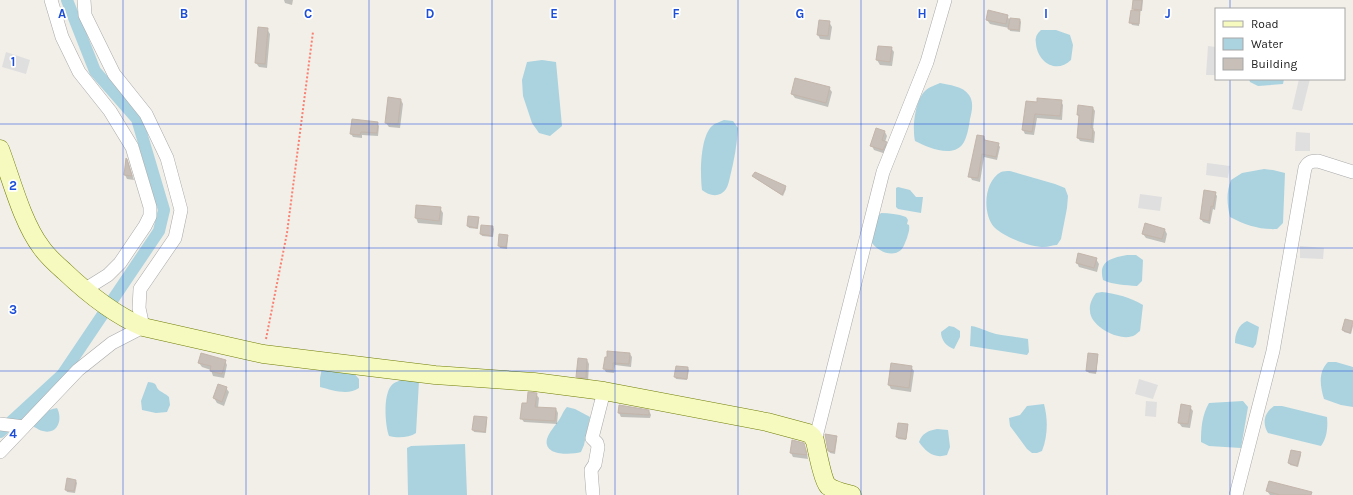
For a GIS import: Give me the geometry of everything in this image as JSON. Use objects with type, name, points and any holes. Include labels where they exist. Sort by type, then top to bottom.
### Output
[{"type":"main road","points":[[0,149],[25,219],[40,247],[85,291],[136,324],[263,354],[435,375],[570,385],[767,422],[808,432],[815,441],[825,480],[828,486],[840,492],[852,495]]},
{"type":"street","points":[[51,0],[62,37],[79,72],[110,111],[132,147],[150,207],[150,216],[145,226],[120,263],[108,275],[85,291]]},
{"type":"street","points":[[0,452],[84,366],[136,324],[140,289],[175,238],[181,210],[167,158],[146,114],[114,74],[85,15],[84,0]]},
{"type":"street","points":[[815,441],[883,172],[927,62],[945,0]]},
{"type":"street","points":[[1236,495],[1273,351],[1305,168],[1308,163],[1318,161],[1353,172]]},
{"type":"street","points":[[593,495],[590,477],[591,470],[595,464],[598,447],[597,443],[592,438],[604,391]]},
{"type":"street","points":[[0,424],[24,427]]},
{"type":"path","points":[[263,354],[287,233],[313,32]]},
{"type":"shaded area","points":[[1208,46],[1215,47],[1215,75],[1206,75]]},
{"type":"shaded area","points":[[6,52],[30,60],[26,74],[2,67]]},
{"type":"shaded area","points":[[1299,80],[1310,80],[1302,111],[1292,109]]},
{"type":"shaded area","points":[[1296,132],[1310,133],[1310,151],[1295,151]]},
{"type":"shaded area","points":[[1207,163],[1230,166],[1228,178],[1206,175]]},
{"type":"shaded area","points":[[1140,194],[1162,197],[1160,211],[1138,208]]},
{"type":"shaded area","points":[[1300,246],[1324,248],[1323,259],[1300,258]]},
{"type":"shaded area","points":[[1139,379],[1158,385],[1153,399],[1135,394]]},
{"type":"shaded area","points":[[1146,401],[1157,402],[1156,417],[1145,416]]},
{"type":"water","points":[[1041,30],[1056,30],[1070,35],[1073,45],[1071,60],[1060,66],[1054,66],[1044,61],[1038,51],[1036,41],[1036,36]]},
{"type":"water","points":[[542,60],[556,62],[562,126],[550,136],[539,133],[532,123],[523,96],[522,80],[527,62]]},
{"type":"water","points":[[1249,80],[1284,80],[1283,84],[1258,86],[1250,82]]},
{"type":"water","points":[[940,83],[956,86],[966,92],[972,101],[968,132],[962,145],[952,151],[939,150],[915,141],[914,122],[919,100],[927,89]]},
{"type":"water","points":[[724,120],[733,121],[738,128],[735,153],[727,188],[721,194],[711,195],[702,190],[701,166],[703,147],[708,131],[716,123]]},
{"type":"water","points":[[1264,169],[1285,173],[1283,223],[1277,229],[1265,229],[1253,226],[1230,217],[1228,207],[1228,189],[1231,180],[1242,173]]},
{"type":"water","points":[[1010,171],[1065,188],[1068,196],[1067,208],[1061,239],[1057,245],[1038,247],[1018,241],[998,231],[990,221],[986,206],[988,190],[991,182],[995,176],[1002,172]]},
{"type":"water","points":[[898,187],[910,190],[916,197],[923,197],[921,213],[898,209],[896,207],[896,188]]},
{"type":"water","points":[[881,213],[900,215],[906,217],[908,220],[907,224],[909,225],[909,229],[907,238],[902,249],[897,252],[889,253],[881,251],[872,243],[878,216]]},
{"type":"water","points":[[1127,255],[1136,255],[1143,260],[1142,281],[1137,286],[1115,284],[1103,280],[1102,268],[1104,265],[1111,259]]},
{"type":"water","points":[[1102,292],[1123,296],[1143,305],[1140,331],[1129,337],[1122,337],[1108,332],[1095,323],[1091,317],[1090,304],[1096,293]]},
{"type":"water","points":[[1247,321],[1259,327],[1256,344],[1253,348],[1235,343],[1238,330],[1241,325]]},
{"type":"water","points":[[949,326],[960,331],[960,337],[954,349],[944,342],[941,335],[941,332]]},
{"type":"water","points":[[971,326],[996,334],[1028,339],[1029,352],[1027,355],[970,346]]},
{"type":"water","points":[[1328,362],[1336,362],[1353,367],[1353,407],[1341,405],[1324,399],[1321,375]]},
{"type":"water","points":[[322,368],[352,371],[359,379],[359,388],[350,392],[345,392],[320,387]]},
{"type":"water","points":[[405,379],[419,381],[416,433],[403,437],[389,436],[386,425],[386,403],[388,391],[392,385]]},
{"type":"water","points":[[148,382],[155,384],[160,391],[169,397],[170,405],[167,412],[156,413],[142,410],[141,401]]},
{"type":"water","points":[[1243,401],[1248,407],[1241,448],[1209,446],[1201,442],[1202,422],[1209,403]]},
{"type":"water","points":[[1044,404],[1047,422],[1045,439],[1042,451],[1032,453],[1027,449],[1010,426],[1009,418],[1020,415],[1027,406]]},
{"type":"water","points":[[1274,406],[1282,406],[1327,417],[1327,432],[1325,440],[1321,446],[1268,433],[1265,426],[1265,418]]},
{"type":"water","points":[[567,407],[575,409],[590,417],[581,452],[571,454],[553,451],[549,449],[547,445],[549,434]]},
{"type":"water","points":[[57,408],[59,412],[59,421],[56,428],[48,432],[41,431],[34,427],[36,419],[42,413]]},
{"type":"water","points":[[937,429],[948,430],[950,447],[947,455],[938,456],[931,454],[924,449],[919,442],[922,436],[926,433]]},
{"type":"water","points":[[465,444],[467,495],[408,495],[407,448],[411,446]]},
{"type":"building","points":[[1133,0],[1142,0],[1141,10],[1132,9]]},
{"type":"building","points":[[988,10],[1008,15],[1006,24],[986,20]]},
{"type":"building","points":[[1131,10],[1140,11],[1139,24],[1129,23]]},
{"type":"building","points":[[1010,18],[1020,19],[1019,30],[1008,29]]},
{"type":"building","points":[[819,20],[830,21],[828,36],[817,35]]},
{"type":"building","points":[[258,27],[268,28],[265,64],[255,63]]},
{"type":"building","points":[[878,46],[892,47],[890,62],[876,60]]},
{"type":"building","points":[[795,78],[830,87],[826,103],[791,94]]},
{"type":"building","points":[[388,97],[401,99],[398,124],[385,123]]},
{"type":"building","points":[[1037,98],[1062,100],[1060,116],[1035,114],[1032,132],[1022,130],[1026,101],[1037,102]]},
{"type":"building","points":[[1078,105],[1093,107],[1091,128],[1093,128],[1092,140],[1077,138],[1079,115],[1077,115]]},
{"type":"building","points":[[352,119],[378,122],[377,133],[361,132],[360,135],[350,134]]},
{"type":"building","points":[[876,128],[885,131],[882,140],[887,142],[883,150],[870,146]]},
{"type":"building","points":[[977,135],[984,136],[984,140],[999,143],[996,157],[982,154],[978,178],[968,177]]},
{"type":"building","points":[[126,158],[127,159],[132,176],[124,175]]},
{"type":"building","points":[[755,172],[786,186],[782,195],[752,176]]},
{"type":"building","points":[[1204,190],[1216,192],[1213,207],[1211,206],[1209,221],[1200,219]]},
{"type":"building","points":[[416,205],[441,207],[439,221],[415,218]]},
{"type":"building","points":[[468,216],[479,217],[477,228],[467,226]]},
{"type":"building","points":[[1145,223],[1165,229],[1162,239],[1142,234]]},
{"type":"building","points":[[481,225],[493,226],[492,236],[480,234]]},
{"type":"building","points":[[499,234],[508,235],[506,247],[498,246]]},
{"type":"building","points":[[1078,253],[1097,258],[1094,268],[1076,263]]},
{"type":"building","points":[[1345,319],[1353,321],[1350,333],[1342,330]]},
{"type":"building","points":[[607,351],[630,353],[629,364],[613,363],[613,370],[603,369],[605,357],[607,357]]},
{"type":"building","points":[[201,353],[226,360],[222,374],[210,371],[211,366],[198,363]]},
{"type":"building","points":[[1088,353],[1098,354],[1096,372],[1086,371]]},
{"type":"building","points":[[578,358],[587,359],[586,378],[576,377]]},
{"type":"building","points":[[891,363],[912,366],[909,388],[888,385]]},
{"type":"building","points":[[676,366],[688,367],[687,379],[674,377]]},
{"type":"building","points":[[218,384],[227,387],[222,402],[213,398]]},
{"type":"building","points":[[528,392],[537,393],[535,407],[556,408],[555,421],[520,419],[522,403],[527,403]]},
{"type":"building","points":[[1181,404],[1191,406],[1188,424],[1178,423]]},
{"type":"building","points":[[619,405],[649,410],[649,415],[618,413]]},
{"type":"building","points":[[474,416],[487,417],[485,432],[472,430]]},
{"type":"building","points":[[898,423],[908,424],[906,439],[896,437]]},
{"type":"building","points":[[825,434],[837,436],[834,452],[828,451]]},
{"type":"building","points":[[792,440],[804,443],[807,455],[790,453]]},
{"type":"building","points":[[1291,450],[1301,452],[1297,466],[1288,463]]},
{"type":"building","points":[[67,478],[76,480],[74,491],[65,490]]},
{"type":"building","points":[[1269,481],[1312,492],[1311,495],[1280,495],[1266,491]]},
{"type":"waterway","points":[[0,432],[62,375],[159,231],[164,210],[137,119],[95,71],[67,0]]}]
